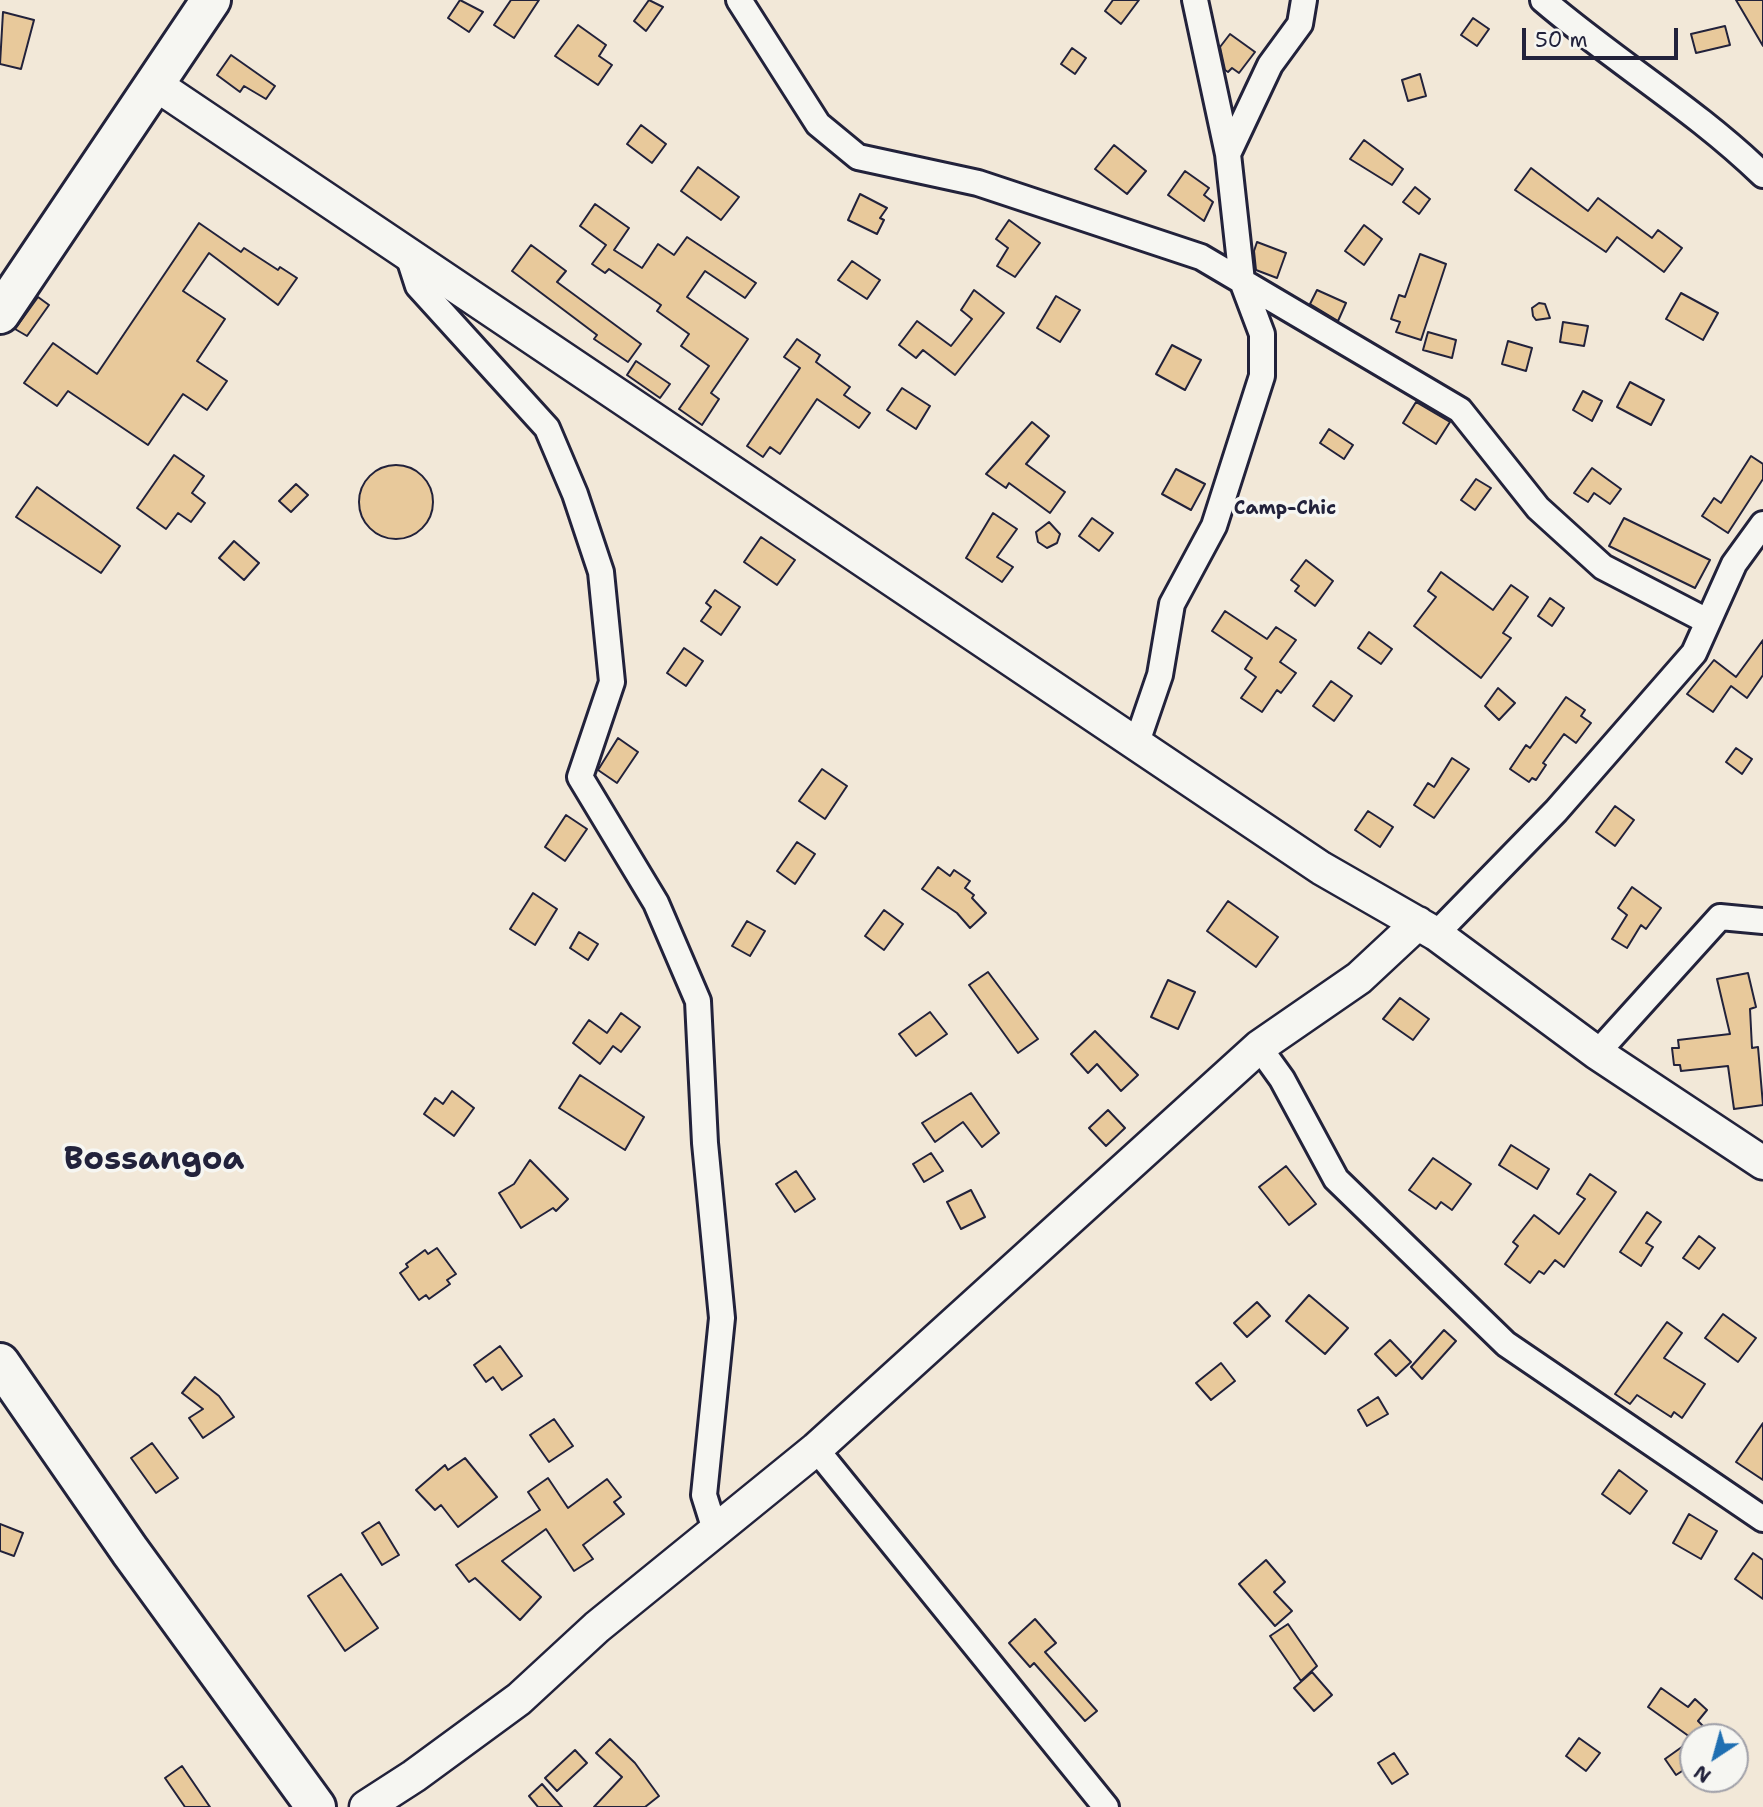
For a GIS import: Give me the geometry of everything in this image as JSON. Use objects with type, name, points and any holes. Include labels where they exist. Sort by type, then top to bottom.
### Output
[{"type":"main road","points":[[0,314],[211,0]]},
{"type":"main road","points":[[0,1363],[130,1551],[316,1807]]},
{"type":"street","points":[[738,0],[818,124],[858,158],[978,183],[1201,257],[1460,410],[1538,508],[1603,567],[1707,621]]},
{"type":"street","points":[[1136,745],[1160,675],[1172,604],[1214,526],[1262,376],[1262,334],[1242,281],[1228,154],[1195,0]]},
{"type":"street","points":[[1228,154],[1270,65],[1300,24],[1304,0]]},
{"type":"street","points":[[1543,0],[1621,64],[1685,108],[1763,175]]},
{"type":"street","points":[[155,84],[1321,868],[1427,929],[1597,1053],[1763,1163]]},
{"type":"street","points":[[408,255],[418,286],[547,428],[575,494],[601,572],[612,682],[580,777],[656,902],[698,1001],[705,1143],[722,1318],[704,1495],[715,1530]]},
{"type":"street","points":[[366,1807],[414,1776],[519,1699],[597,1627],[816,1448],[1259,1047],[1427,929],[1516,855],[1694,653],[1734,564],[1763,524]]},
{"type":"street","points":[[1597,1053],[1720,917],[1763,921]]},
{"type":"street","points":[[1259,1047],[1282,1079],[1336,1179],[1506,1343],[1763,1518]]},
{"type":"street","points":[[816,1448],[1106,1807]]},
{"type":"building","points":[[460,0],[483,12],[469,32],[448,18]]},
{"type":"building","points":[[511,0],[539,0],[514,38],[494,25]]},
{"type":"building","points":[[649,0],[663,7],[646,31],[634,21]]},
{"type":"building","points":[[1113,0],[1139,0],[1121,24],[1105,11]]},
{"type":"building","points":[[1736,0],[1763,0],[1763,46]]},
{"type":"building","points":[[3,12],[34,20],[21,69],[0,64]]},
{"type":"building","points":[[1473,18],[1489,29],[1477,46],[1461,35]]},
{"type":"building","points":[[578,25],[606,45],[599,56],[612,65],[598,85],[555,56]]},
{"type":"building","points":[[1725,26],[1730,45],[1696,53],[1691,34]]},
{"type":"building","points":[[1230,34],[1255,52],[1239,73],[1232,68],[1228,72],[1225,70],[1220,47]]},
{"type":"building","points":[[1072,48],[1086,58],[1075,74],[1061,64]]},
{"type":"building","points":[[231,55],[275,86],[266,99],[244,86],[240,92],[217,75]]},
{"type":"building","points":[[1420,74],[1426,96],[1408,101],[1402,80]]},
{"type":"building","points":[[641,125],[666,144],[652,163],[627,144]]},
{"type":"building","points":[[1364,140],[1403,169],[1392,185],[1350,159]]},
{"type":"building","points":[[1114,145],[1146,171],[1127,194],[1095,169]]},
{"type":"building","points":[[698,167],[739,197],[721,220],[681,191]]},
{"type":"building","points":[[1531,168],[1588,211],[1598,198],[1652,238],[1658,230],[1682,248],[1664,272],[1617,237],[1606,252],[1515,190]]},
{"type":"building","points":[[1185,171],[1209,188],[1204,195],[1213,202],[1204,221],[1168,195]]},
{"type":"building","points":[[1415,187],[1430,199],[1419,214],[1403,202]]},
{"type":"building","points":[[860,194],[887,208],[880,218],[884,220],[877,234],[848,220]]},
{"type":"building","points":[[595,204],[629,228],[614,250],[642,268],[658,244],[674,255],[687,237],[756,283],[745,298],[705,271],[687,297],[748,339],[711,393],[719,399],[702,425],[679,409],[709,366],[681,346],[689,334],[657,311],[661,305],[609,269],[605,273],[592,264],[606,245],[580,226]]},
{"type":"building","points":[[1009,220],[1040,243],[1015,277],[997,266],[1008,248],[996,239]]},
{"type":"building","points":[[199,223],[241,252],[244,248],[278,270],[280,267],[297,278],[278,305],[209,253],[183,291],[225,319],[197,361],[227,381],[207,410],[183,394],[148,445],[68,391],[57,406],[24,383],[53,343],[97,374]]},
{"type":"building","points":[[1364,225],[1382,239],[1364,265],[1345,251]]},
{"type":"building","points":[[1257,242],[1286,253],[1277,278],[1256,270],[1254,251]]},
{"type":"building","points":[[531,245],[566,271],[557,282],[641,344],[628,362],[594,339],[597,335],[512,271]]},
{"type":"building","points":[[1420,254],[1446,264],[1421,340],[1396,332],[1400,322],[1391,319],[1399,295],[1405,297]]},
{"type":"building","points":[[852,261],[880,280],[867,299],[838,280]]},
{"type":"building","points":[[974,290],[1004,313],[955,375],[923,350],[916,358],[899,345],[917,321],[951,346],[972,319],[961,310]]},
{"type":"building","points":[[1317,290],[1346,303],[1338,321],[1310,304]]},
{"type":"building","points":[[1681,293],[1718,313],[1703,340],[1666,319]]},
{"type":"building","points":[[1056,296],[1080,310],[1060,342],[1037,328]]},
{"type":"building","points":[[38,297],[49,305],[27,336],[15,329]]},
{"type":"building","points":[[1539,303],[1545,304],[1550,318],[1536,320],[1533,316],[1532,308]]},
{"type":"building","points":[[1563,322],[1588,326],[1584,346],[1560,342]]},
{"type":"building","points":[[1428,332],[1456,340],[1452,358],[1423,350]]},
{"type":"building","points":[[797,339],[820,355],[816,362],[850,387],[844,395],[870,413],[859,428],[817,399],[780,454],[770,447],[763,457],[747,446],[800,368],[784,357]]},
{"type":"building","points":[[1508,341],[1532,348],[1526,371],[1502,364]]},
{"type":"building","points":[[1172,345],[1201,360],[1185,390],[1156,374]]},
{"type":"building","points":[[636,361],[670,384],[660,398],[627,375]]},
{"type":"building","points":[[1630,382],[1664,400],[1651,425],[1617,407]]},
{"type":"building","points":[[902,388],[930,406],[916,429],[887,410]]},
{"type":"building","points":[[1583,391],[1602,401],[1592,421],[1573,410]]},
{"type":"building","points":[[1416,402],[1450,422],[1436,444],[1403,423]]},
{"type":"building","points":[[1032,422],[1049,436],[1026,464],[1065,492],[1050,513],[1009,483],[1006,488],[986,474]]},
{"type":"building","points":[[1329,429],[1353,445],[1344,459],[1320,443]]},
{"type":"building","points":[[174,455],[204,476],[192,493],[205,503],[191,522],[178,513],[166,529],[137,508]]},
{"type":"building","points":[[1751,456],[1763,464],[1763,479],[1728,533],[1702,516],[1714,498],[1721,503]]},
{"type":"building","points":[[396,465],[417,471],[427,481],[433,502],[427,523],[417,533],[396,539],[375,533],[365,523],[359,502],[365,481],[375,471]]},
{"type":"building","points":[[1592,468],[1621,489],[1610,504],[1594,493],[1588,502],[1574,493]]},
{"type":"building","points":[[1176,469],[1205,484],[1191,510],[1162,494]]},
{"type":"building","points":[[1476,479],[1491,488],[1475,510],[1461,500]]},
{"type":"building","points":[[296,484],[308,495],[291,512],[279,501]]},
{"type":"building","points":[[37,487],[120,546],[101,573],[16,517]]},
{"type":"building","points":[[993,513],[1017,529],[997,557],[1013,567],[1002,582],[966,558]]},
{"type":"building","points":[[1092,518],[1113,533],[1099,551],[1079,536]]},
{"type":"building","points":[[1624,518],[1710,560],[1695,588],[1609,546]]},
{"type":"building","points":[[1049,522],[1060,534],[1057,543],[1047,548],[1038,542],[1036,532]]},
{"type":"building","points":[[761,537],[795,560],[777,585],[744,562]]},
{"type":"building","points":[[234,541],[259,563],[244,580],[219,558]]},
{"type":"building","points":[[1306,560],[1333,581],[1315,606],[1295,591],[1299,586],[1291,580]]},
{"type":"building","points":[[1441,572],[1493,610],[1511,585],[1528,597],[1503,633],[1511,638],[1481,678],[1414,626],[1436,597],[1428,591]]},
{"type":"building","points":[[715,590],[740,607],[721,635],[701,621],[711,607],[706,603]]},
{"type":"building","points":[[1550,598],[1564,608],[1552,626],[1538,616]]},
{"type":"building","points":[[1225,611],[1267,639],[1276,627],[1296,640],[1280,662],[1296,673],[1281,693],[1277,690],[1262,712],[1241,698],[1256,677],[1245,669],[1252,658],[1212,631]]},
{"type":"building","points":[[1369,632],[1392,649],[1381,664],[1358,648]]},
{"type":"building","points":[[1763,640],[1763,675],[1747,698],[1731,686],[1713,712],[1687,694],[1714,660],[1736,677]]},
{"type":"building","points":[[684,648],[703,661],[686,686],[667,673]]},
{"type":"building","points":[[1331,681],[1352,696],[1334,721],[1313,706]]},
{"type":"building","points":[[1498,688],[1515,703],[1499,720],[1485,706]]},
{"type":"building","points":[[1566,697],[1585,710],[1581,716],[1591,723],[1576,743],[1564,734],[1543,763],[1546,765],[1536,780],[1532,778],[1529,782],[1510,769],[1526,745],[1530,748]]},
{"type":"building","points":[[618,738],[638,752],[617,783],[598,770]]},
{"type":"building","points":[[1736,748],[1752,759],[1742,774],[1726,762]]},
{"type":"building","points":[[1452,758],[1469,769],[1434,818],[1414,805],[1428,783],[1434,787]]},
{"type":"building","points":[[822,769],[847,786],[825,819],[799,801]]},
{"type":"building","points":[[1615,806],[1634,820],[1615,846],[1596,832]]},
{"type":"building","points":[[1368,811],[1393,827],[1380,847],[1355,830]]},
{"type":"building","points":[[566,815],[587,829],[565,861],[545,847]]},
{"type":"building","points":[[797,842],[815,854],[795,884],[777,871]]},
{"type":"building","points":[[938,867],[950,876],[954,870],[970,881],[965,888],[974,895],[972,898],[986,913],[970,928],[957,913],[922,889]]},
{"type":"building","points":[[1632,887],[1661,908],[1646,929],[1641,925],[1627,948],[1612,939],[1627,915],[1618,908]]},
{"type":"building","points":[[533,893],[557,909],[535,945],[510,929]]},
{"type":"building","points":[[1228,901],[1278,937],[1256,967],[1207,931]]},
{"type":"building","points":[[884,910],[903,924],[884,950],[865,936]]},
{"type":"building","points":[[747,921],[765,931],[750,956],[732,946]]},
{"type":"building","points":[[579,932],[598,944],[588,960],[570,948]]},
{"type":"building","points":[[988,972],[1038,1039],[1018,1053],[969,985]]},
{"type":"building","points":[[1748,973],[1756,1007],[1750,1009],[1752,1048],[1758,1047],[1763,1105],[1734,1109],[1728,1066],[1681,1071],[1680,1065],[1674,1065],[1672,1048],[1679,1048],[1678,1040],[1730,1034],[1717,979]]},
{"type":"building","points":[[1168,980],[1195,992],[1178,1029],[1151,1017]]},
{"type":"building","points":[[1400,998],[1429,1019],[1413,1040],[1383,1019]]},
{"type":"building","points":[[930,1012],[947,1034],[916,1056],[899,1034]]},
{"type":"building","points":[[621,1013],[640,1027],[621,1052],[613,1046],[600,1064],[573,1043],[589,1020],[607,1033]]},
{"type":"building","points":[[1095,1031],[1138,1075],[1121,1091],[1097,1064],[1088,1073],[1071,1054]]},
{"type":"building","points":[[580,1075],[644,1117],[625,1150],[559,1108]]},
{"type":"building","points":[[452,1091],[474,1108],[454,1136],[424,1114],[435,1098],[443,1104]]},
{"type":"building","points":[[971,1093],[999,1133],[982,1147],[963,1122],[935,1142],[922,1123]]},
{"type":"building","points":[[1108,1110],[1125,1128],[1106,1146],[1089,1128]]},
{"type":"building","points":[[1511,1145],[1549,1169],[1537,1189],[1499,1165]]},
{"type":"building","points":[[931,1153],[943,1171],[924,1182],[913,1164]]},
{"type":"building","points":[[1433,1158],[1471,1184],[1452,1210],[1441,1202],[1436,1209],[1409,1190]]},
{"type":"building","points":[[530,1160],[568,1199],[556,1211],[553,1208],[521,1228],[499,1193],[514,1184]]},
{"type":"building","points":[[1286,1166],[1316,1204],[1289,1225],[1259,1187]]},
{"type":"building","points":[[796,1171],[815,1199],[795,1212],[776,1184]]},
{"type":"building","points":[[1590,1174],[1616,1192],[1564,1267],[1555,1260],[1544,1274],[1539,1271],[1530,1283],[1505,1264],[1518,1246],[1513,1242],[1534,1215],[1559,1234],[1585,1199],[1577,1194]]},
{"type":"building","points":[[971,1190],[985,1217],[961,1229],[947,1202]]},
{"type":"building","points":[[1647,1212],[1661,1222],[1646,1243],[1653,1247],[1641,1266],[1620,1252]]},
{"type":"building","points":[[1699,1236],[1715,1248],[1699,1269],[1683,1258]]},
{"type":"building","points":[[437,1248],[456,1274],[447,1280],[450,1284],[429,1299],[426,1295],[419,1300],[400,1273],[408,1267],[406,1264],[425,1250],[428,1254]]},
{"type":"building","points":[[1309,1295],[1348,1328],[1325,1354],[1286,1321]]},
{"type":"building","points":[[1257,1302],[1270,1316],[1247,1337],[1234,1323]]},
{"type":"building","points":[[1723,1314],[1756,1338],[1738,1362],[1705,1338]]},
{"type":"building","points":[[1667,1322],[1682,1333],[1664,1358],[1705,1384],[1682,1418],[1674,1412],[1671,1417],[1637,1395],[1630,1404],[1615,1394]]},
{"type":"building","points":[[1444,1330],[1456,1341],[1422,1379],[1411,1367]]},
{"type":"building","points":[[1390,1340],[1411,1362],[1396,1376],[1375,1354]]},
{"type":"building","points":[[500,1346],[522,1376],[502,1390],[493,1377],[486,1382],[474,1365]]},
{"type":"building","points":[[1221,1363],[1235,1381],[1211,1400],[1196,1383]]},
{"type":"building","points":[[195,1377],[219,1396],[234,1417],[203,1438],[189,1418],[203,1409],[182,1393]]},
{"type":"building","points":[[1378,1397],[1388,1414],[1367,1426],[1358,1410]]},
{"type":"building","points":[[554,1419],[573,1446],[549,1462],[530,1435]]},
{"type":"building","points":[[1763,1423],[1763,1480],[1736,1462]]},
{"type":"building","points":[[152,1443],[178,1478],[156,1493],[131,1458]]},
{"type":"building","points":[[465,1458],[497,1497],[458,1527],[441,1505],[435,1510],[416,1490],[445,1465],[448,1470]]},
{"type":"building","points":[[1619,1470],[1647,1491],[1630,1514],[1602,1494]]},
{"type":"building","points":[[548,1478],[568,1508],[607,1479],[621,1497],[614,1502],[624,1514],[583,1545],[593,1559],[574,1571],[546,1529],[502,1561],[541,1597],[520,1620],[475,1578],[469,1582],[456,1565],[540,1510],[528,1492]]},
{"type":"building","points":[[1689,1514],[1717,1531],[1701,1559],[1673,1543]]},
{"type":"building","points":[[379,1522],[399,1555],[382,1565],[362,1533]]},
{"type":"building","points":[[0,1524],[23,1533],[14,1556],[0,1551]]},
{"type":"building","points":[[1753,1553],[1763,1560],[1763,1599],[1735,1579]]},
{"type":"building","points":[[1266,1560],[1285,1582],[1274,1592],[1292,1611],[1275,1626],[1239,1584]]},
{"type":"building","points":[[341,1574],[378,1628],[345,1651],[308,1596]]},
{"type":"building","points":[[1035,1619],[1056,1643],[1045,1652],[1097,1711],[1085,1721],[1034,1663],[1030,1667],[1009,1643]]},
{"type":"building","points":[[1288,1624],[1317,1666],[1301,1681],[1270,1636]]},
{"type":"building","points":[[1312,1672],[1332,1695],[1314,1711],[1294,1688]]},
{"type":"building","points":[[1661,1688],[1688,1707],[1695,1699],[1707,1710],[1698,1721],[1700,1723],[1679,1723],[1679,1729],[1648,1707]]},
{"type":"building","points":[[1579,1738],[1600,1753],[1586,1771],[1566,1756]]},
{"type":"building","points":[[610,1739],[635,1763],[659,1796],[645,1807],[594,1807],[622,1777],[596,1753]]},
{"type":"building","points":[[1679,1749],[1679,1773],[1676,1775],[1665,1759]]},
{"type":"building","points":[[575,1750],[587,1763],[557,1791],[545,1778]]},
{"type":"building","points":[[1394,1753],[1408,1774],[1392,1784],[1378,1763]]},
{"type":"building","points":[[182,1766],[210,1807],[185,1807],[165,1778]]},
{"type":"building","points":[[542,1784],[562,1807],[538,1807],[529,1796]]},
{"type":"district","name":"Camp-Chic","points":[[1285,509]]},
{"type":"district","name":"Bossangoa","points":[[154,1161]]}]
